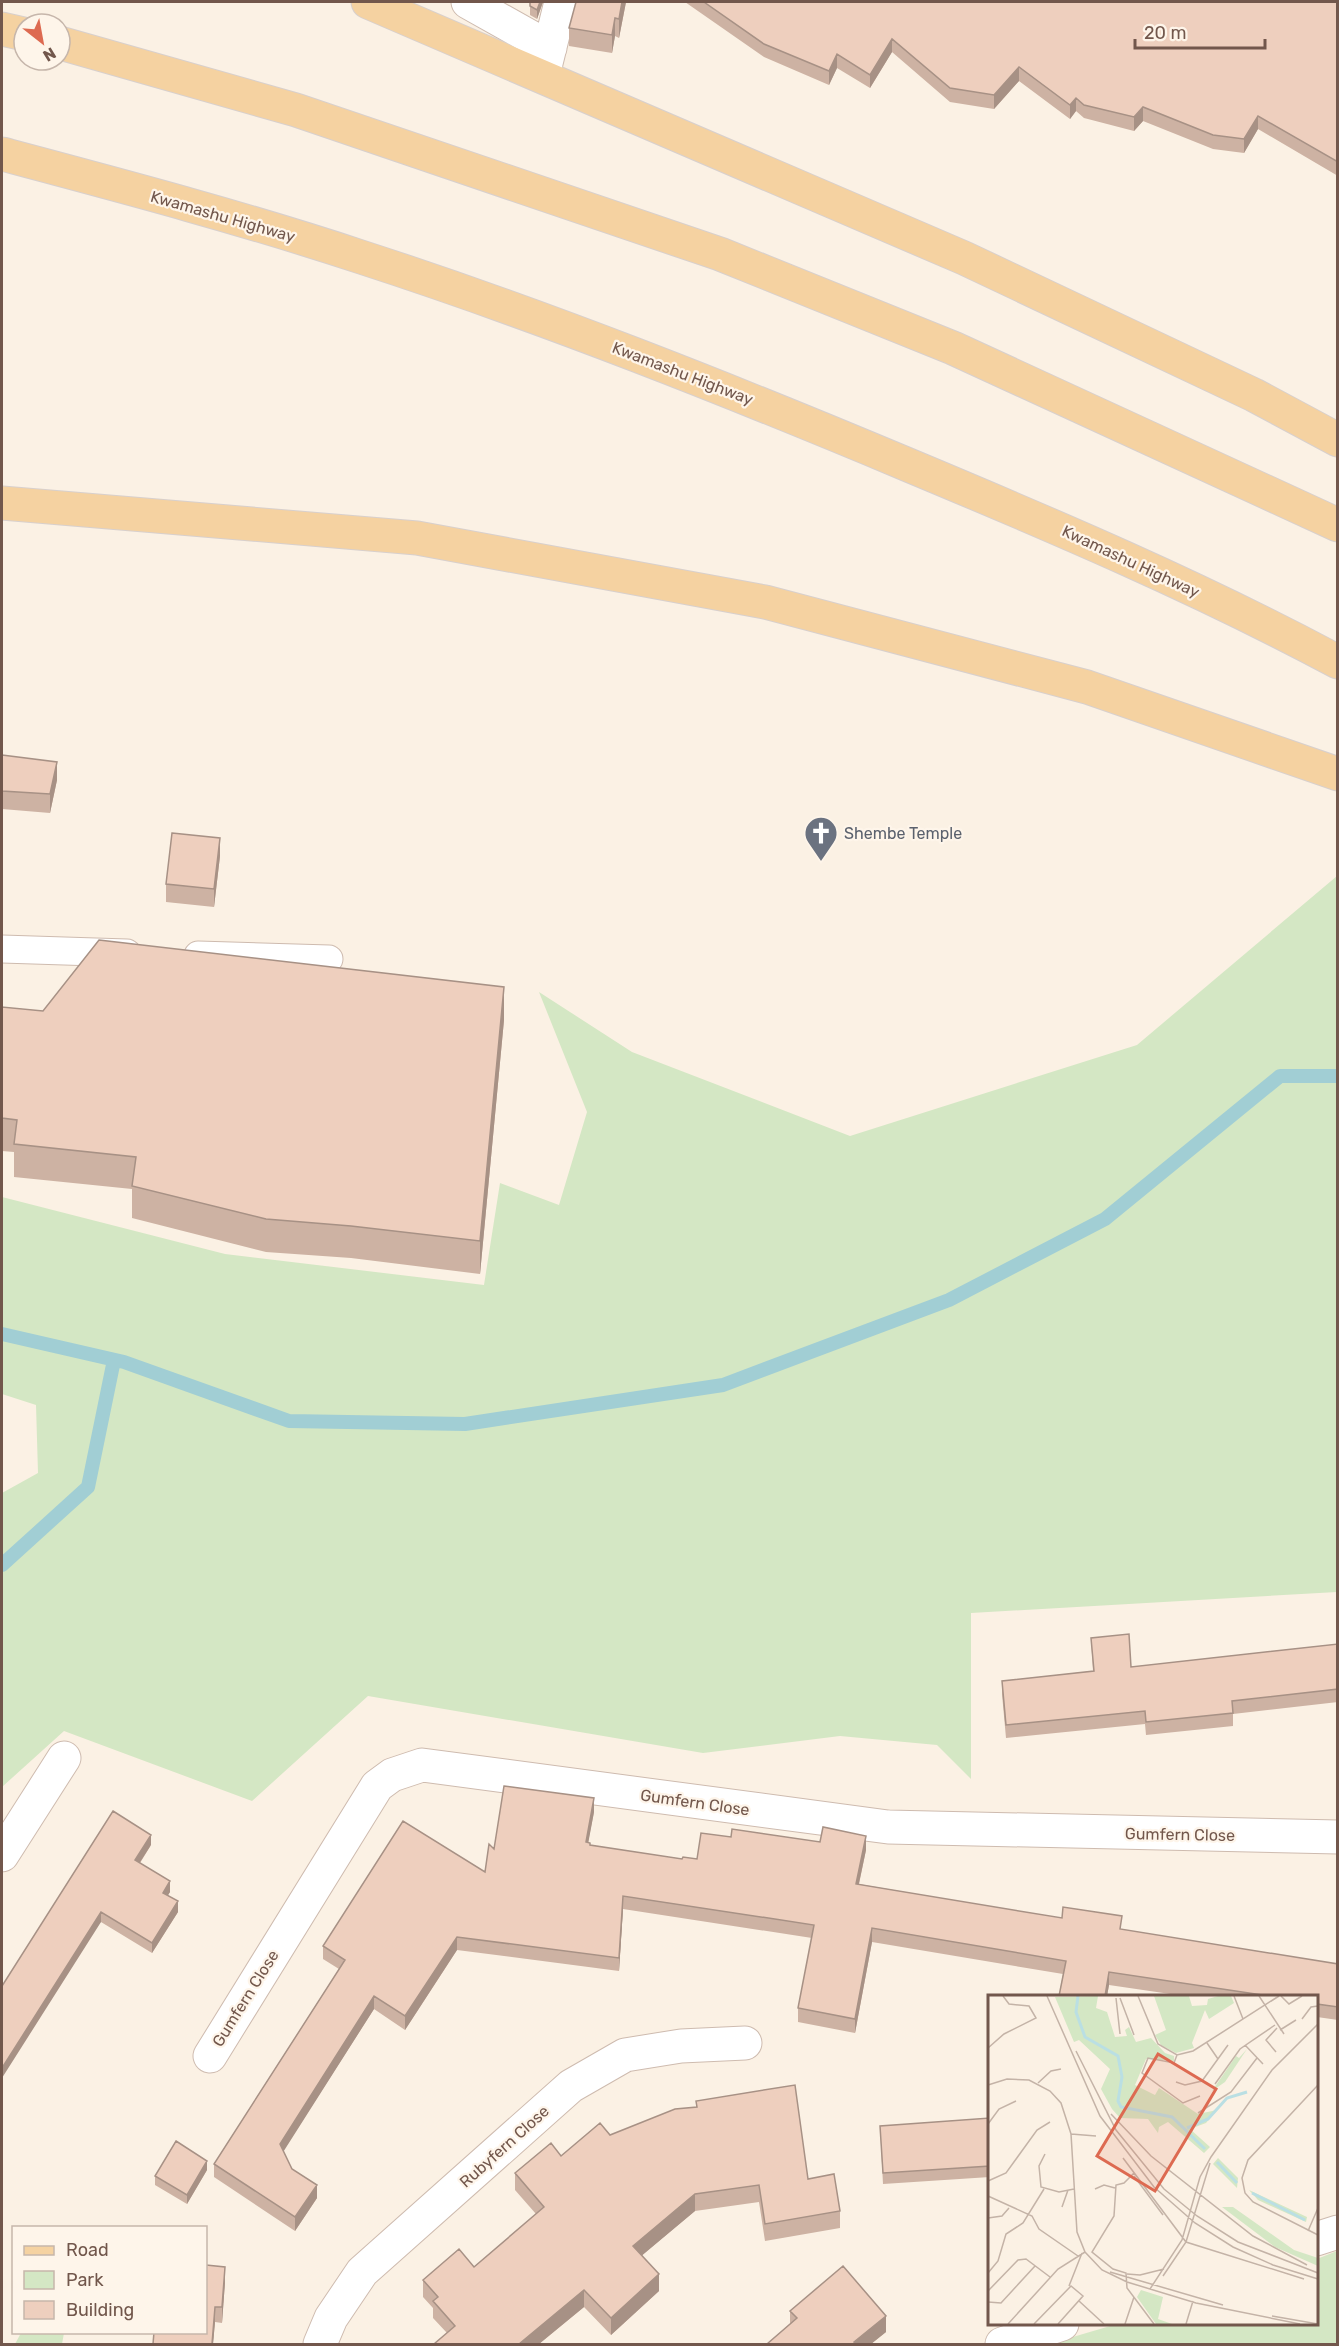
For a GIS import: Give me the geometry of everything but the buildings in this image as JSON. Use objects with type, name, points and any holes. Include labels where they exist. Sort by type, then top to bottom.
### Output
[{"type":"main road","points":[[368,2],[546,62],[1254,395],[1338,440]]},
{"type":"main road","points":[[72,46],[296,110],[720,254],[953,348],[1338,525]]},
{"type":"main road","name":"Kwamashu Highway","points":[[2,154],[132,189],[360,256],[610,344],[746,397],[1080,536],[1285,634],[1338,662]]},
{"type":"main road","points":[[2,503],[417,538],[765,602],[1087,687],[1338,774]]},
{"type":"street","points":[[468,2],[546,62],[561,2]]},
{"type":"street","points":[[2,1855],[64,1758]]},
{"type":"street","name":"Gumfern Close","points":[[210,2056],[377,1786],[392,1775],[422,1765],[888,1827],[1338,1837]]},
{"type":"street","name":"Rubyfern Close","points":[[320,2344],[331,2318],[362,2272],[571,2086],[625,2055],[681,2046],[746,2043]]},
{"type":"street","points":[[1318,2239],[1338,2232]]},
{"type":"street","points":[[1002,2344],[1059,2325]]},
{"type":"lane","points":[[2,949],[329,959]]},
{"type":"green space","points":[[1337,876],[1337,1592],[971,1613],[971,1779],[937,1745],[840,1736],[703,1753],[368,1696],[252,1801],[64,1731],[2,1787],[2,1493],[38,1473],[36,1405],[2,1394],[2,1197],[225,1254],[484,1285],[500,1183],[559,1205],[587,1112],[539,992],[632,1052],[850,1136],[1137,1045]]},
{"type":"green space","points":[[1337,2251],[1337,2344],[1049,2344],[1114,2325],[1318,2325],[1318,2259]]},
{"type":"green space","points":[[20,2334],[64,2334],[62,2344],[15,2344]]},
{"type":"waterway","points":[[2,1334],[124,1362],[289,1421],[465,1424],[723,1385],[949,1300],[1105,1219],[1280,1076],[1338,1076]]},
{"type":"waterway","points":[[2,1565],[88,1487],[114,1360]]},
{"type":"place","name":"Shembe Temple","points":[[821,862]]}]
